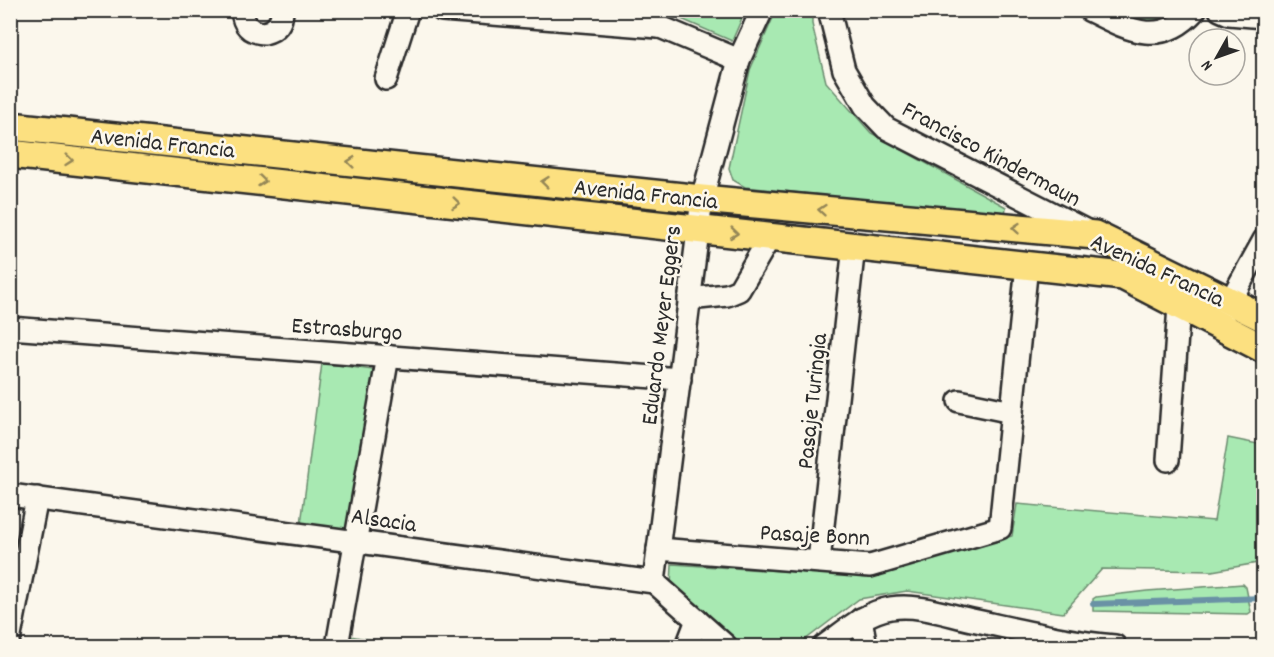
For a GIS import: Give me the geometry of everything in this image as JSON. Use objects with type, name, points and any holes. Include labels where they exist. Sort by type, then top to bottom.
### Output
[{"type":"main road","name":"Avenida Francia","points":[[10,126],[702,199],[1095,236],[1263,318]]},
{"type":"main road","name":"Avenida Francia","points":[[10,154],[1123,276],[1263,349]]},
{"type":"main road","points":[[933,255],[934,220]]},
{"type":"street","points":[[242,10],[245,23],[250,29],[264,33],[277,26],[281,20],[282,10]]},
{"type":"street","points":[[386,79],[408,10]]},
{"type":"street","points":[[442,10],[658,27]]},
{"type":"street","points":[[624,10],[658,27],[739,60]]},
{"type":"street","name":"Eduardo Meyer Eggers","points":[[654,582],[702,199],[739,60],[762,10]]},
{"type":"street","name":"Francisco Kindermaun","points":[[829,10],[844,70],[865,106],[886,129],[1095,236]]},
{"type":"street","points":[[1089,10],[1130,30],[1148,34],[1165,31],[1181,24],[1195,10]]},
{"type":"street","points":[[1220,10],[1229,14],[1263,17]]},
{"type":"street","points":[[689,298],[727,295],[739,290],[770,237]]},
{"type":"street","points":[[1217,325],[1263,240]]},
{"type":"street","name":"Pasaje Turingia","points":[[819,561],[854,246]]},
{"type":"street","points":[[958,401],[1012,412],[1028,265]]},
{"type":"street","points":[[1168,460],[1179,306]]},
{"type":"street","name":"Estrasburgo","points":[[10,328],[680,379]]},
{"type":"street","points":[[337,646],[388,356]]},
{"type":"street","name":"Pasaje Bonn","points":[[658,549],[870,566],[1000,528],[1012,412]]},
{"type":"street","name":"Alsacia","points":[[10,495],[654,582]]},
{"type":"street","points":[[10,636],[37,498]]},
{"type":"street","points":[[654,582],[726,646]]},
{"type":"street","points":[[824,646],[861,619],[889,609],[913,607],[1017,638],[1115,646]]},
{"type":"street","points":[[861,619],[866,646]]},
{"type":"street","points":[[687,646],[697,620]]},
{"type":"green space","points":[[663,11],[745,11],[732,41]]},
{"type":"green space","points":[[776,11],[812,11],[812,24],[826,82],[871,133],[1006,207],[1005,215],[745,187],[733,180],[729,168],[750,70]]},
{"type":"green space","points":[[1120,11],[1177,11],[1173,15],[1145,22]]},
{"type":"green space","points":[[322,363],[373,370],[352,531],[301,524]]},
{"type":"green space","points":[[1228,438],[1263,445],[1263,562],[1212,571],[1102,569],[1063,613],[907,591],[859,599],[797,646],[741,646],[671,585],[672,564],[873,577],[1012,536],[1017,504],[1214,521]]},
{"type":"green space","points":[[1243,584],[1246,587],[1251,612],[1248,614],[1093,611],[1093,599],[1096,597]]},
{"type":"green space","points":[[350,636],[406,646],[348,646]]},
{"type":"waterway","points":[[1093,604],[1264,598]]}]
